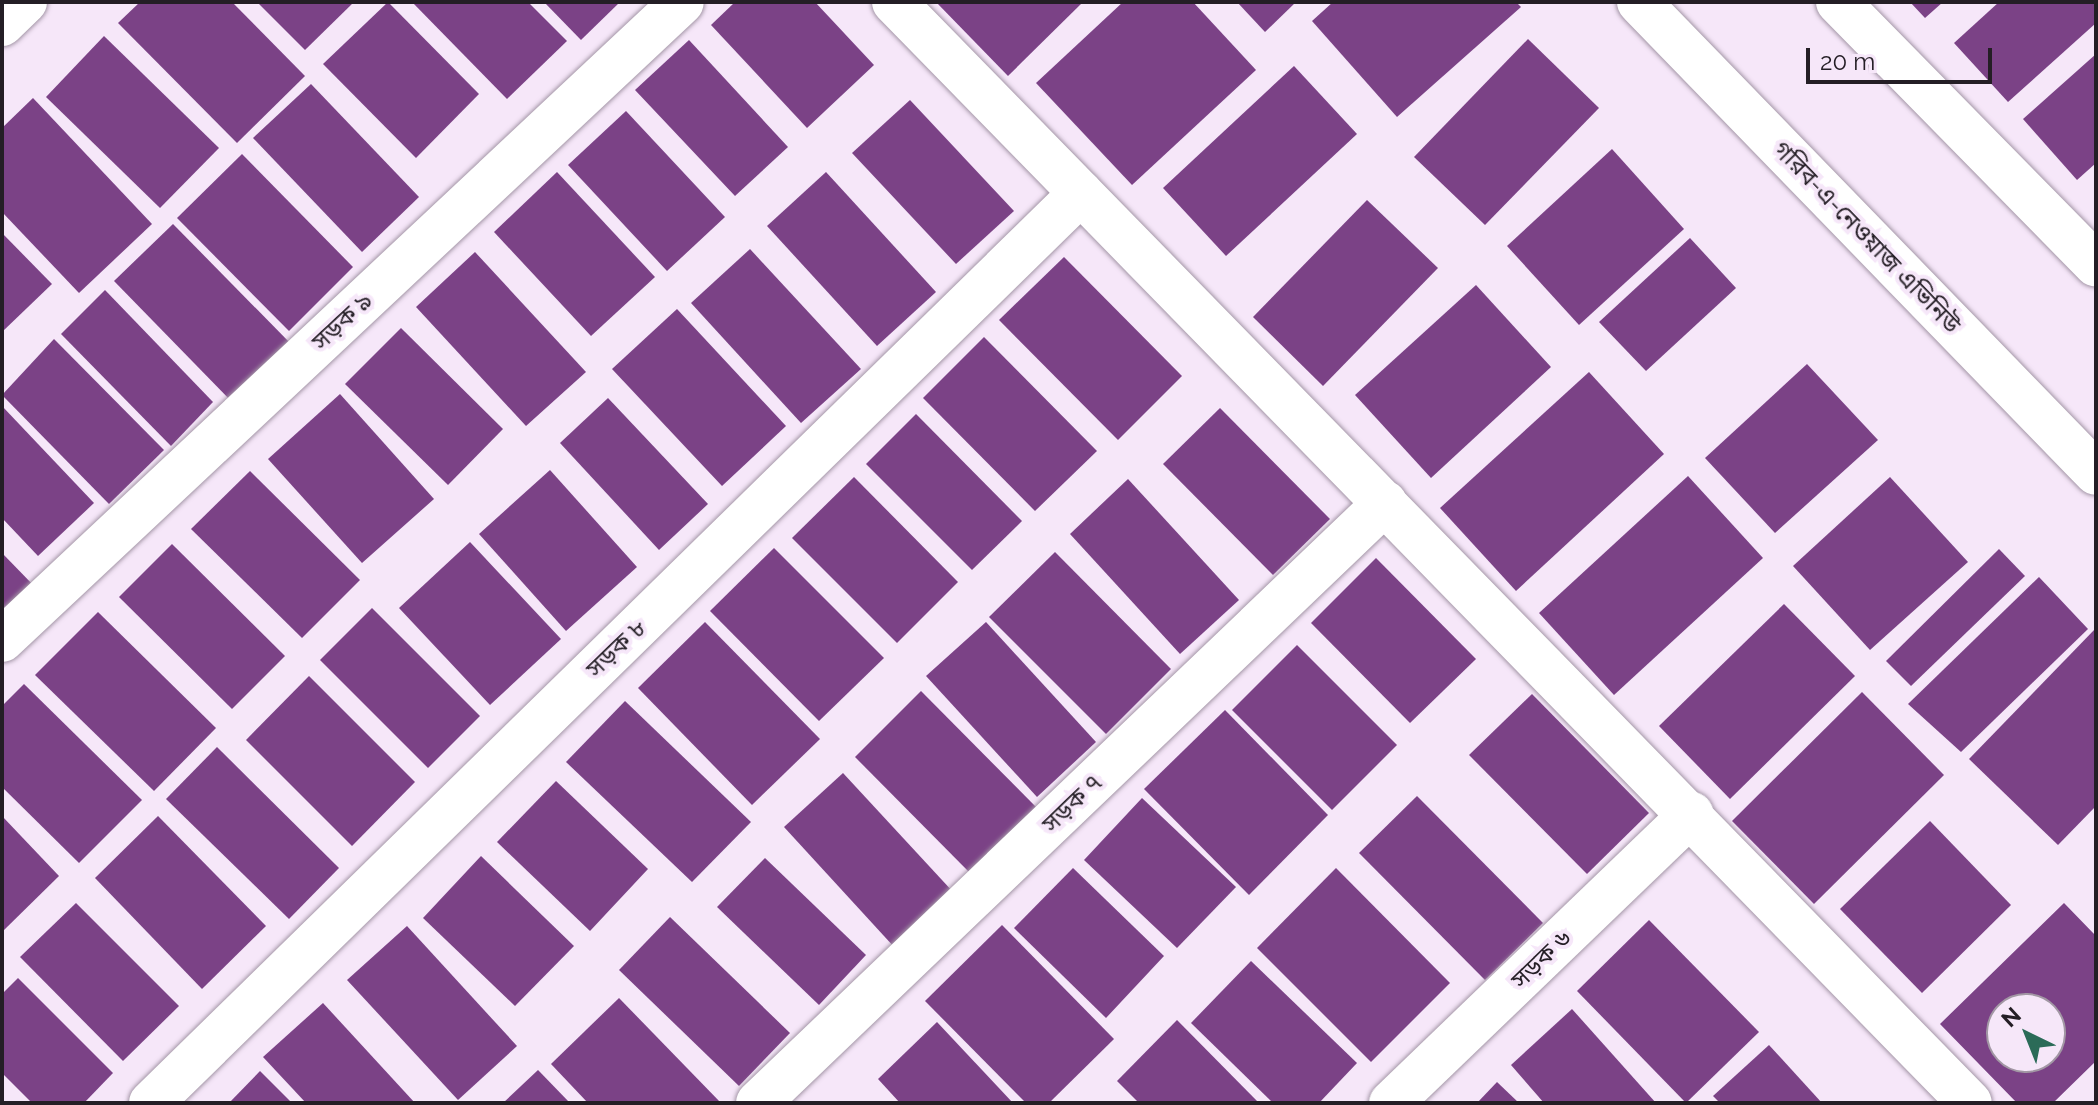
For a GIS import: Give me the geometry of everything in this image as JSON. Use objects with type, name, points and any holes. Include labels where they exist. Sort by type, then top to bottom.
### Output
[{"type":"street","points":[[2,24],[25,2]]},
{"type":"street","name":"সড়ক ৯","points":[[2,640],[682,2]]},
{"type":"street","points":[[894,2],[1691,814],[1970,1103]]},
{"type":"street","name":"গরিব-এ-নেওয়াজ এভিনিউ","points":[[1639,2],[2096,473]]},
{"type":"street","points":[[1838,2],[2096,265]]},
{"type":"street","name":"সড়ক ৮","points":[[151,1103],[1081,193]]},
{"type":"street","name":"সড়ক ৭","points":[[758,1103],[1385,503]]},
{"type":"street","name":"সড়ক ৬","points":[[1391,1103],[1691,814]]},
{"type":"building","points":[[140,2],[232,2],[305,76],[237,143],[118,23]]},
{"type":"building","points":[[257,2],[354,2],[305,50]]},
{"type":"building","points":[[388,2],[479,94],[416,158],[323,64]]},
{"type":"building","points":[[412,2],[528,2],[567,41],[507,99]]},
{"type":"building","points":[[544,2],[620,2],[581,40]]},
{"type":"building","points":[[735,2],[815,2],[874,65],[807,128],[711,25]]},
{"type":"building","points":[[936,2],[1083,2],[1008,76]]},
{"type":"building","points":[[1123,2],[1193,2],[1256,70],[1132,185],[1036,83]]},
{"type":"building","points":[[1237,2],[1296,2],[1265,32]]},
{"type":"building","points":[[1333,2],[1516,2],[1521,7],[1397,117],[1312,21]]},
{"type":"building","points":[[1910,2],[1943,2],[1925,18]]},
{"type":"building","points":[[1999,2],[2096,2],[2096,23],[2008,102],[1954,43]]},
{"type":"building","points":[[104,36],[219,148],[160,208],[46,97]]},
{"type":"building","points":[[1528,39],[1599,108],[1485,225],[1414,157]]},
{"type":"building","points":[[689,40],[788,147],[735,196],[635,90]]},
{"type":"building","points":[[2096,54],[2096,163],[2077,180],[2023,119]]},
{"type":"building","points":[[1294,66],[1357,134],[1226,256],[1163,188]]},
{"type":"building","points":[[311,84],[419,197],[362,252],[253,138]]},
{"type":"building","points":[[33,98],[152,224],[79,293],[2,212],[2,128]]},
{"type":"building","points":[[910,100],[1014,211],[956,264],[852,153]]},
{"type":"building","points":[[626,111],[725,217],[667,271],[568,165]]},
{"type":"building","points":[[1612,149],[1684,229],[1579,325],[1507,246]]},
{"type":"building","points":[[242,154],[353,267],[289,331],[177,218]]},
{"type":"building","points":[[557,172],[655,277],[591,336],[494,232]]},
{"type":"building","points":[[826,172],[936,292],[877,346],[767,226]]},
{"type":"building","points":[[1367,200],[1438,268],[1323,386],[1253,317]]},
{"type":"building","points":[[173,224],[292,345],[234,404],[114,281]]},
{"type":"building","points":[[2,233],[52,284],[2,332]]},
{"type":"building","points":[[1690,238],[1736,288],[1646,371],[1599,322]]},
{"type":"building","points":[[750,249],[861,369],[801,423],[691,303]]},
{"type":"building","points":[[475,252],[586,372],[526,426],[416,307]]},
{"type":"building","points":[[1064,257],[1182,376],[1118,440],[999,320]]},
{"type":"building","points":[[1476,285],[1551,367],[1431,478],[1355,395]]},
{"type":"building","points":[[105,290],[213,402],[171,446],[61,334]]},
{"type":"building","points":[[677,309],[786,426],[722,486],[612,369]]},
{"type":"building","points":[[401,328],[503,429],[448,485],[345,384]]},
{"type":"building","points":[[984,337],[1097,451],[1035,511],[923,398]]},
{"type":"building","points":[[54,339],[164,450],[109,504],[2,395]]},
{"type":"building","points":[[1807,364],[1878,440],[1775,533],[1705,458]]},
{"type":"building","points":[[1589,372],[1664,454],[1516,591],[1440,508]]},
{"type":"building","points":[[340,394],[434,499],[362,563],[268,459]]},
{"type":"building","points":[[608,398],[708,504],[659,550],[560,443]]},
{"type":"building","points":[[2,406],[94,503],[38,556],[2,518]]},
{"type":"building","points":[[1220,408],[1330,519],[1273,575],[1163,464]]},
{"type":"building","points":[[916,414],[1022,521],[972,570],[866,464]]},
{"type":"building","points":[[550,470],[637,567],[566,631],[479,534]]},
{"type":"building","points":[[250,471],[360,580],[302,638],[191,529]]},
{"type":"building","points":[[1688,476],[1763,558],[1614,695],[1539,613]]},
{"type":"building","points":[[854,477],[958,582],[897,643],[792,538]]},
{"type":"building","points":[[1890,477],[1968,562],[1870,650],[1793,566]]},
{"type":"building","points":[[1128,479],[1239,600],[1180,654],[1070,534]]},
{"type":"building","points":[[470,542],[561,639],[490,705],[399,608]]},
{"type":"building","points":[[172,544],[285,656],[232,709],[119,597]]},
{"type":"building","points":[[774,548],[884,658],[819,721],[710,611]]},
{"type":"building","points":[[1999,549],[2025,576],[1911,686],[1886,661]]},
{"type":"building","points":[[1055,552],[1171,669],[1106,734],[989,617]]},
{"type":"building","points":[[2,553],[37,589],[2,622]]},
{"type":"building","points":[[1376,558],[1476,659],[1410,723],[1311,623]]},
{"type":"building","points":[[2039,577],[2088,629],[1961,752],[1908,704]]},
{"type":"building","points":[[1784,604],[1855,676],[1730,799],[1659,726]]},
{"type":"building","points":[[372,608],[480,716],[428,768],[320,660]]},
{"type":"building","points":[[98,612],[216,728],[154,791],[35,675]]},
{"type":"building","points":[[705,622],[820,739],[752,805],[638,688]]},
{"type":"building","points":[[986,622],[1096,742],[1037,797],[926,676]]},
{"type":"building","points":[[2096,628],[2096,806],[2058,845],[1969,759]]},
{"type":"building","points":[[1297,645],[1397,745],[1332,810],[1232,710]]},
{"type":"building","points":[[309,676],[415,782],[352,846],[246,740]]},
{"type":"building","points":[[24,684],[142,800],[79,863],[2,787],[2,706]]},
{"type":"building","points":[[921,691],[1037,808],[971,874],[855,757]]},
{"type":"building","points":[[1862,692],[1944,775],[1814,904],[1732,821]]},
{"type":"building","points":[[1532,694],[1649,813],[1587,874],[1469,755]]},
{"type":"building","points":[[625,701],[751,822],[692,882],[566,762]]},
{"type":"building","points":[[1225,710],[1328,815],[1249,895],[1144,789]]},
{"type":"building","points":[[217,747],[339,868],[289,919],[166,799]]},
{"type":"building","points":[[843,773],[954,893],[895,948],[784,827]]},
{"type":"building","points":[[556,781],[648,869],[590,931],[497,842]]},
{"type":"building","points":[[1417,796],[1543,923],[1485,980],[1359,853]]},
{"type":"building","points":[[1142,798],[1236,887],[1177,948],[1084,860]]},
{"type":"building","points":[[2,816],[59,876],[2,932]]},
{"type":"building","points":[[158,816],[266,926],[202,989],[95,878]]},
{"type":"building","points":[[1930,821],[2011,905],[1922,993],[1840,909]]},
{"type":"building","points":[[481,856],[574,946],[515,1006],[423,918]]},
{"type":"building","points":[[765,858],[866,955],[819,1005],[717,907]]},
{"type":"building","points":[[1073,868],[1164,956],[1106,1018],[1014,928]]},
{"type":"building","points":[[1336,868],[1450,983],[1371,1062],[1257,948]]},
{"type":"building","points":[[76,903],[179,1006],[123,1061],[20,957]]},
{"type":"building","points":[[2064,903],[2096,936],[2096,1061],[2053,1103],[2017,1103],[1988,1073],[2066,1073],[2066,993],[1986,993],[1986,1071],[1940,1024]]},
{"type":"building","points":[[670,917],[790,1033],[739,1086],[619,970]]},
{"type":"building","points":[[1649,920],[1759,1032],[1686,1103],[1577,991]]},
{"type":"building","points":[[1002,925],[1114,1039],[1049,1103],[1026,1103],[925,1001]]},
{"type":"building","points":[[407,926],[517,1046],[458,1100],[347,980]]},
{"type":"building","points":[[1251,961],[1357,1063],[1319,1103],[1273,1103],[1191,1023]]},
{"type":"building","points":[[18,978],[113,1073],[84,1103],[32,1103],[2,1073],[2,994]]},
{"type":"building","points":[[619,998],[721,1103],[588,1103],[551,1064]]},
{"type":"building","points":[[323,1003],[415,1103],[306,1103],[263,1057]]},
{"type":"building","points":[[1572,1009],[1656,1103],[1544,1103],[1511,1065]]},
{"type":"building","points":[[1177,1020],[1259,1103],[1139,1103],[1117,1081]]},
{"type":"building","points":[[937,1022],[1013,1103],[900,1103],[878,1079]]},
{"type":"building","points":[[1769,1045],[1822,1103],[1720,1103],[1713,1096]]},
{"type":"building","points":[[538,1070],[570,1103],[503,1103]]},
{"type":"building","points":[[260,1071],[292,1103],[229,1103]]},
{"type":"building","points":[[1497,1082],[1519,1103],[1477,1103]]}]
